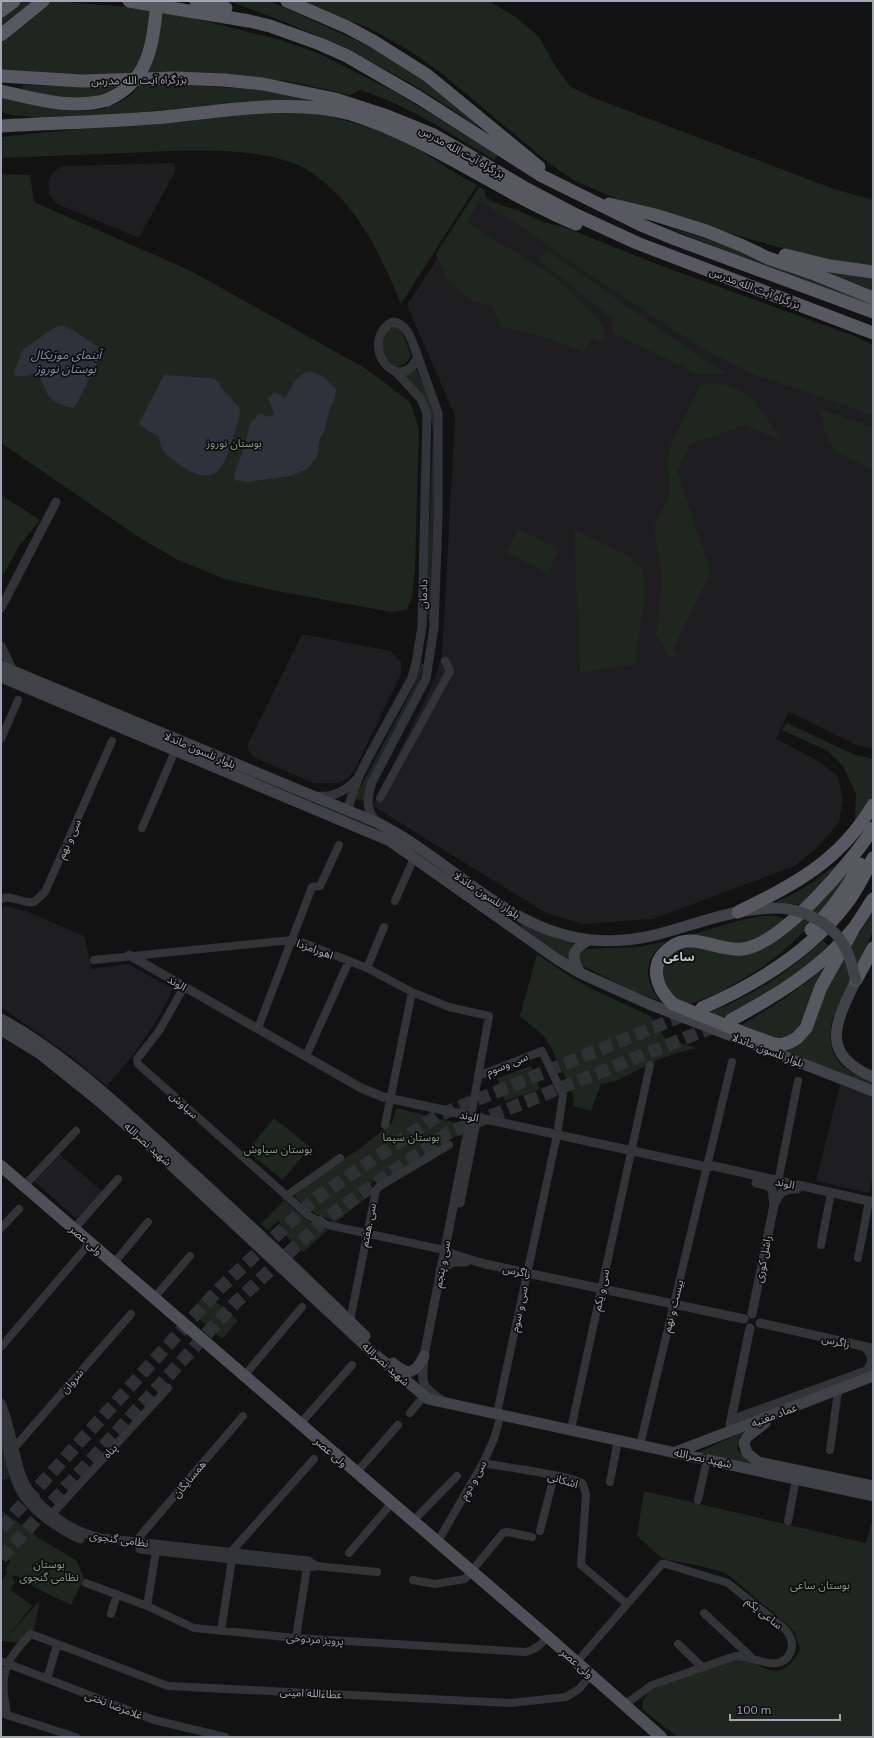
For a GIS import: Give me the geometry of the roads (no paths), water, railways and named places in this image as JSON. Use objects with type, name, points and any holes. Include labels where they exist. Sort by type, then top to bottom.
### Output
[{"type":"highway","points":[[1,11],[14,1]]},
{"type":"highway","points":[[1,35],[43,1]]},
{"type":"highway","name":"بزرگراه آیت الله مدرس","points":[[129,1],[227,16],[270,26],[320,44],[347,56],[418,97],[524,166],[563,187],[675,239],[873,312]]},
{"type":"highway","points":[[1,91],[50,103],[66,105],[88,104],[117,96],[130,87],[144,66],[154,33],[157,1]]},
{"type":"highway","points":[[196,1],[235,11],[270,26]]},
{"type":"highway","points":[[287,1],[360,34],[427,76],[563,187]]},
{"type":"highway","name":"بزرگراه آیت الله مدرس","points":[[1,76],[82,81],[175,78],[224,80],[263,84],[335,99],[387,116],[434,135],[527,189],[608,231],[873,333]]},
{"type":"highway","points":[[1,126],[152,118],[249,108],[299,107],[336,111],[350,114],[404,135],[549,212],[576,224],[608,231]]},
{"type":"highway","points":[[1,118],[29,124]]},
{"type":"highway","points":[[595,202],[655,215],[706,231],[744,246],[768,258],[812,273],[873,298]]},
{"type":"highway","points":[[744,246],[830,266],[873,272]]},
{"type":"highway","points":[[850,323],[873,341]]},
{"type":"highway","points":[[738,912],[807,875],[825,862],[854,835],[873,805]]},
{"type":"highway","points":[[873,828],[842,871],[782,929],[753,947],[742,950],[694,941],[680,943],[671,947],[663,955],[656,966],[659,987],[673,1004],[774,1044],[781,1045],[790,1042],[797,1038],[806,1028],[821,987],[852,930],[873,899]]},
{"type":"highway","points":[[752,984],[808,933],[834,905],[849,884],[873,837]]},
{"type":"highway","points":[[702,1008],[752,984],[802,949],[835,918],[855,892],[873,858]]},
{"type":"highway","points":[[731,1020],[761,1004],[786,988],[833,950],[852,930]]},
{"type":"highway","points":[[856,980],[873,948]]},
{"type":"main road","name":"بلوار نلسون ماندلا","points":[[1,666],[305,794],[378,823],[410,843],[493,908],[512,927],[557,959],[580,973],[649,1004],[873,1091]]},
{"type":"main road","name":"بلوار نلسون ماندلا","points":[[1,677],[390,841],[493,908],[549,931],[589,940],[606,941],[639,939],[738,912],[772,908],[790,909],[803,912],[825,925],[836,935],[846,950],[856,980]]},
{"type":"main road","points":[[347,811],[361,823],[390,841]]},
{"type":"main road","points":[[512,927],[512,919],[514,917],[518,917]]},
{"type":"main road","points":[[580,973],[574,961],[574,955],[579,946],[589,940]]},
{"type":"main road","points":[[856,980],[837,1024],[836,1040],[843,1055],[854,1066],[873,1077]]},
{"type":"main road","name":"شهید نصرالله","points":[[1,1019],[46,1046],[101,1091],[253,1228],[400,1369],[408,1372],[417,1368],[424,1356]]},
{"type":"main road","name":"شهید نصرالله","points":[[1,1030],[38,1053],[100,1102],[371,1351],[430,1400],[640,1444],[796,1479],[873,1486]]},
{"type":"main road","name":"ولی عصر","points":[[1,1166],[391,1504],[548,1637],[660,1737]]},
{"type":"main road","name":"عماد مغنیه","points":[[675,1452],[838,1391],[856,1379],[873,1376]]},
{"type":"main road","name":"شهید نصرالله","points":[[781,1413],[750,1434],[744,1440],[745,1450],[749,1455],[758,1462],[873,1496]]},
{"type":"street","points":[[392,322],[403,324],[408,332],[418,357],[410,369],[404,372],[396,372],[388,366],[382,358],[378,347],[381,335],[387,325],[392,322]]},
{"type":"street","name":"دادمان","points":[[378,823],[368,810],[368,795],[426,679],[434,627],[438,517],[438,413],[418,357]]},
{"type":"street","name":"دادمان","points":[[347,811],[358,778],[373,747],[412,678],[422,627],[427,413],[421,399],[396,372]]},
{"type":"street","points":[[1,608],[56,502]]},
{"type":"street","points":[[420,642],[432,645]]},
{"type":"street","points":[[1,646],[13,671]]},
{"type":"street","points":[[380,798],[450,671],[445,661]]},
{"type":"street","points":[[1,739],[18,700]]},
{"type":"street","name":"سی و نهم","points":[[1,899],[10,897],[27,902],[34,902],[44,892],[112,741]]},
{"type":"street","points":[[142,828],[174,751]]},
{"type":"street","points":[[305,794],[320,796],[332,795],[350,787],[358,778]]},
{"type":"street","points":[[258,1028],[312,887],[320,886],[339,845]]},
{"type":"street","points":[[395,901],[414,858]]},
{"type":"street","points":[[366,968],[384,927]]},
{"type":"street","name":"اهورامزدا","points":[[129,955],[291,940],[304,943],[366,968],[412,992],[449,1007],[489,1016],[478,1076]]},
{"type":"street","points":[[94,960],[129,955]]},
{"type":"street","name":"الوند","points":[[129,955],[361,1088],[391,1099],[707,1167],[714,1166],[778,1182],[871,1202]]},
{"type":"street","points":[[306,1056],[349,961]]},
{"type":"street","name":"سیاوش","points":[[184,987],[159,1031],[138,1059],[137,1063],[298,1206]]},
{"type":"street","points":[[385,1126],[412,992]]},
{"type":"street","name":"سی وسوم","points":[[478,1076],[542,1051],[563,1095],[556,1135]]},
{"type":"street","name":"بیست و نهم","points":[[640,1444],[732,1062]]},
{"type":"street","name":"سی و یکم","points":[[571,1430],[650,1065]]},
{"type":"street","points":[[474,1117],[478,1076]]},
{"type":"street","points":[[778,1182],[798,1081]]},
{"type":"street","name":"سی و پنجم","points":[[444,1402],[424,1387],[422,1379],[424,1356],[440,1270],[447,1251],[474,1117]]},
{"type":"street","points":[[24,1186],[76,1131]]},
{"type":"street","name":"سی و سوم","points":[[499,1414],[556,1135]]},
{"type":"street","name":"سی .هفتم","points":[[350,1321],[366,1234],[376,1190],[380,1186],[449,1145]]},
{"type":"street","points":[[286,1196],[340,1158]]},
{"type":"street","points":[[707,1167],[714,1172],[769,1187],[774,1191],[774,1205]]},
{"type":"street","points":[[74,1229],[118,1179]]},
{"type":"street","points":[[774,1205],[784,1190],[810,1188]]},
{"type":"street","points":[[821,1245],[831,1193]]},
{"type":"street","points":[[858,1258],[871,1202]]},
{"type":"street","name":"راشل کوری","points":[[752,1314],[774,1205]]},
{"type":"street","name":"زاگرس","points":[[298,1206],[315,1219],[328,1225],[447,1251],[485,1264],[744,1319]]},
{"type":"street","points":[[1,1228],[19,1209]]},
{"type":"street","points":[[114,1263],[148,1222]]},
{"type":"street","points":[[1,1347],[90,1243]]},
{"type":"street","points":[[154,1298],[190,1256]]},
{"type":"street","points":[[440,1270],[453,1262],[485,1264]]},
{"type":"street","points":[[244,1376],[302,1307]]},
{"type":"street","name":"شروان","points":[[11,1450],[131,1314]]},
{"type":"street","points":[[728,1433],[750,1328],[744,1319],[752,1314],[760,1323],[750,1328]]},
{"type":"street","name":"زاگرس","points":[[760,1323],[869,1348]]},
{"type":"street","name":"عماد مغنیه","points":[[731,1420],[856,1379],[866,1371],[872,1362],[869,1348]]},
{"type":"street","points":[[300,1424],[352,1365]]},
{"type":"street","name":"پناه","points":[[50,1517],[168,1388]]},
{"type":"street","points":[[830,1450],[838,1391]]},
{"type":"street","points":[[410,1413],[424,1396]]},
{"type":"street","name":"نظامی گنجوی","points":[[1,1403],[10,1430],[14,1476],[21,1493],[29,1502],[50,1517],[85,1534],[156,1551],[308,1561],[311,1567],[377,1572]]},
{"type":"street","name":"سی و دوم","points":[[437,1543],[483,1463],[494,1439],[499,1414]]},
{"type":"street","name":"همسایگان","points":[[135,1545],[243,1416]]},
{"type":"street","name":"نظامی گنجوی","points":[[1,1423],[11,1450]]},
{"type":"street","points":[[356,1473],[398,1425]]},
{"type":"street","points":[[610,1482],[618,1440]]},
{"type":"street","points":[[221,1631],[231,1556],[314,1459]]},
{"type":"street","points":[[698,1500],[707,1459]]},
{"type":"street","name":"اشکانی","points":[[483,1463],[580,1482],[585,1488],[586,1495],[580,1562],[584,1568],[627,1604]]},
{"type":"street","points":[[412,1522],[457,1476]]},
{"type":"street","points":[[540,1531],[554,1476]]},
{"type":"street","points":[[788,1521],[796,1479]]},
{"type":"street","points":[[349,1553],[391,1504]]},
{"type":"street","points":[[413,1580],[435,1584],[465,1579],[503,1533],[507,1532],[532,1537]]},
{"type":"street","name":"نظامی گنجوی","points":[[135,1545],[231,1556]]},
{"type":"street","points":[[147,1606],[156,1551]]},
{"type":"street","name":"ساعی یکم","points":[[624,1705],[647,1688],[735,1656],[745,1656],[771,1664],[778,1664],[791,1652],[792,1643],[790,1636],[785,1629],[728,1583],[666,1564],[662,1564],[627,1604]]},
{"type":"street","points":[[296,1638],[311,1567]]},
{"type":"street","name":"پرویز مردوخی","points":[[86,1584],[147,1606],[194,1628],[296,1638],[525,1652],[530,1652],[548,1637]]},
{"type":"street","points":[[111,1614],[117,1594]]},
{"type":"street","points":[[576,1663],[627,1604]]},
{"type":"street","points":[[704,1613],[753,1659]]},
{"type":"street","name":"عطاءالله امینی","points":[[4,1662],[31,1634],[168,1686],[510,1703],[566,1697],[579,1690],[591,1675]]},
{"type":"street","points":[[678,1644],[702,1667]]},
{"type":"street","points":[[47,1678],[57,1645]]},
{"type":"street","points":[[4,1662],[4,1714],[76,1737]]},
{"type":"street","name":"غلامرضا تختی","points":[[4,1662],[154,1720],[225,1737]]},
{"type":"water","name":"آبنمای موزیکال بوستان نوروز","points":[[62,325],[76,332],[101,349],[102,354],[76,405],[73,408],[58,404],[50,398],[39,375],[36,373],[25,376],[15,376],[14,372],[23,349],[52,329]]},
{"type":"water","points":[[310,371],[323,376],[336,389],[335,398],[329,411],[324,432],[320,438],[317,457],[307,469],[291,476],[247,482],[235,480],[234,475],[245,445],[250,423],[260,413],[269,417],[274,414],[268,398],[275,392],[285,398],[297,378]]},
{"type":"water","points":[[164,375],[211,378],[218,381],[222,389],[240,408],[238,421],[228,452],[220,469],[214,474],[208,476],[200,475],[179,464],[165,453],[158,436],[148,431],[139,423]]},
{"type":"tunnel","points":[[1,1528],[220,1288],[315,1199],[437,1116],[689,1013]]},
{"type":"tunnel","points":[[1,1558],[235,1303],[325,1219],[448,1133],[718,1025]]},
{"type":"district","name":"ساعی","points":[[679,956]]},
{"type":"park label","name":"بوستان نوروز","points":[[234,443]]},
{"type":"park label","name":"بوستان سیما","points":[[411,1137]]},
{"type":"park label","name":"بوستان سیاوش","points":[[278,1149]]},
{"type":"park label","name":"بوستان نظامی گنجوی","points":[[49,1570]]},
{"type":"park label","name":"بوستان ساعی","points":[[820,1585]]}]
